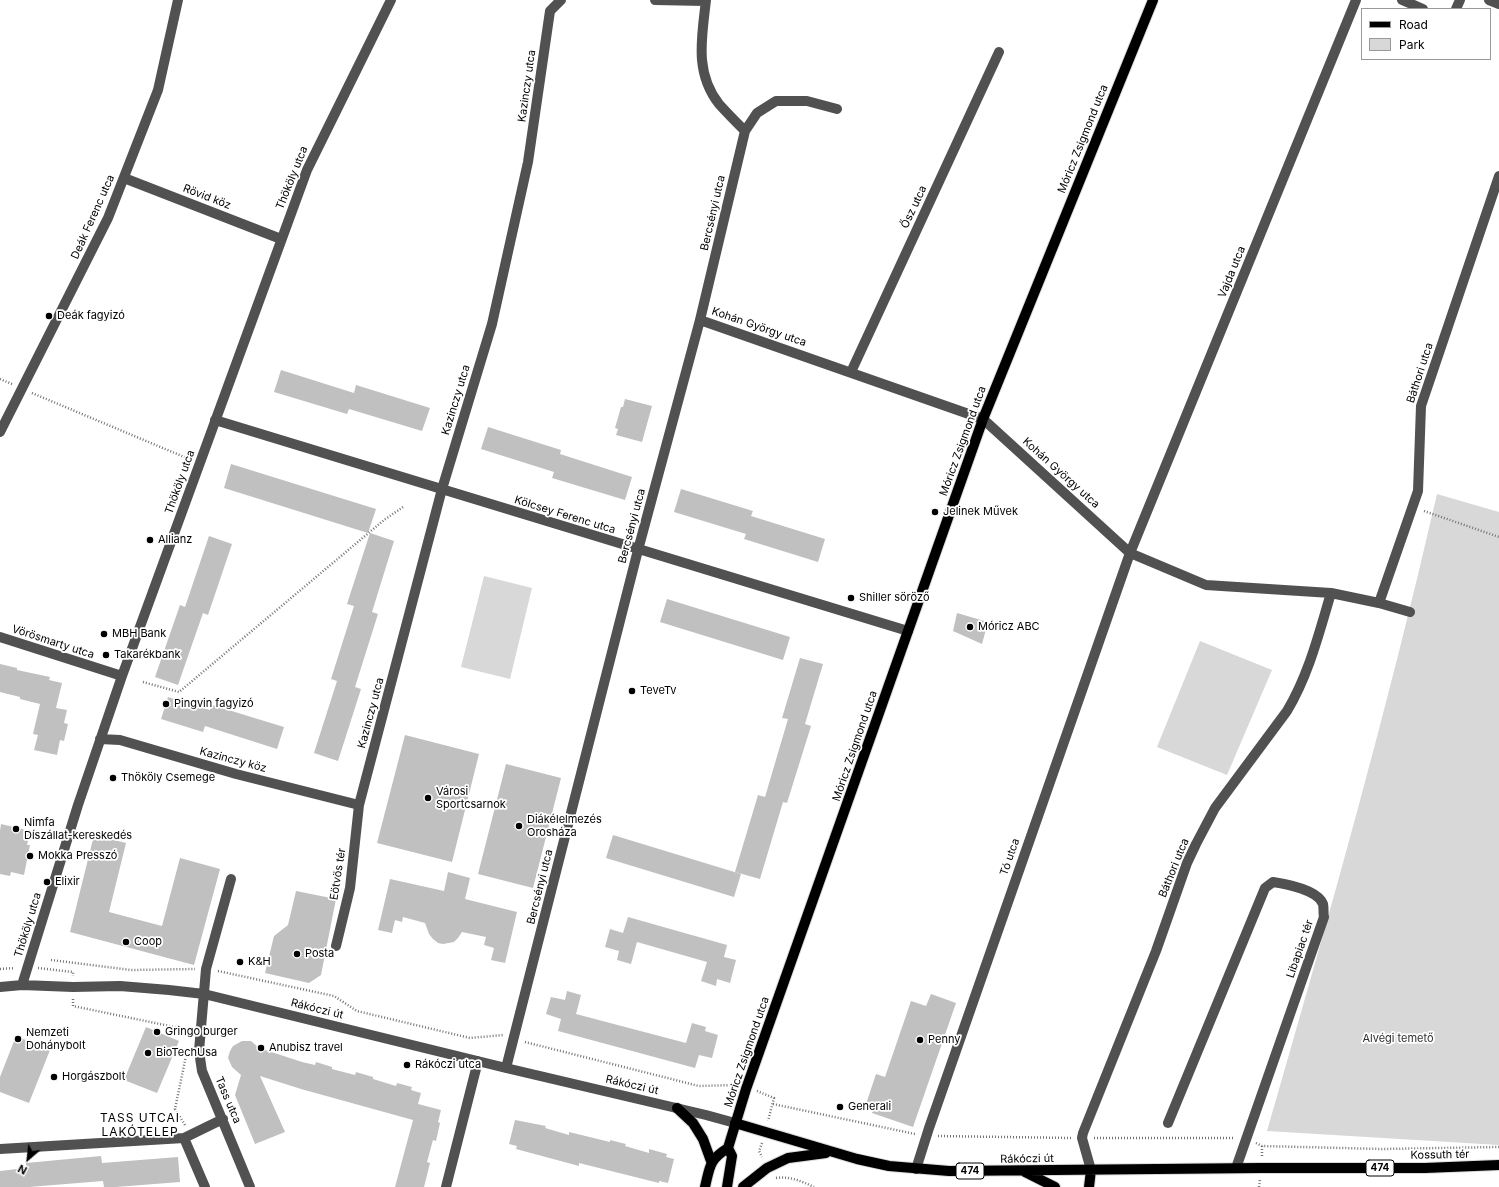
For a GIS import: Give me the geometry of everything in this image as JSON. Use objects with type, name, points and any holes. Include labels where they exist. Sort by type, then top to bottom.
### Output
[{"type":"main road","name":"Móricz Zsigmond utca","points":[[728,1148],[735,1123],[983,419],[1153,0]]},
{"type":"main road","points":[[677,1108],[693,1123],[703,1139],[712,1161]]},
{"type":"main road","name":"Rákóczi út","points":[[735,1123],[830,1152],[889,1166],[916,1169],[950,1171],[1023,1171],[1261,1168]]},
{"type":"main road","points":[[705,1187],[712,1161],[728,1148],[732,1156],[727,1187]]},
{"type":"main road","name":"474","points":[[743,1187],[766,1168],[788,1158],[830,1152]]},
{"type":"main road","name":"Kossuth tér","points":[[1261,1168],[1425,1168],[1499,1165]]},
{"type":"main road","points":[[1089,1187],[1091,1170]]},
{"type":"main road","points":[[1023,1171],[1054,1187]]},
{"type":"street","name":"Deák Ferenc utca","points":[[0,432],[108,218],[158,90],[178,0]]},
{"type":"street","name":"Thököly utca","points":[[22,985],[100,739],[281,239],[307,170],[391,0]]},
{"type":"street","name":"Kazinczy utca","points":[[359,805],[442,489],[492,324],[528,162],[550,11],[561,0]]},
{"type":"street","points":[[655,0],[706,1],[701,56],[705,79],[718,103],[745,131]]},
{"type":"street","name":"Vajda utca","points":[[1130,553],[1356,0]]},
{"type":"street","points":[[1402,0],[1421,8]]},
{"type":"street","points":[[1489,0],[1499,4]]},
{"type":"street","name":"Ősz utca","points":[[850,372],[999,52]]},
{"type":"street","name":"Bercsényi utca","points":[[506,1068],[638,550],[700,320],[745,131],[756,113],[776,101],[807,101],[837,109]]},
{"type":"street","name":"Báthori utca","points":[[1378,603],[1418,490],[1421,406],[1499,176]]},
{"type":"street","name":"Rövid köz","points":[[124,178],[281,239]]},
{"type":"street","name":"Kohán György utca","points":[[700,320],[983,419],[1130,553],[1206,585],[1331,593],[1378,603],[1410,612]]},
{"type":"street","name":"Kölcsey Ferenc utca","points":[[216,420],[638,550],[908,631]]},
{"type":"street","name":"Tó utca","points":[[916,1169],[926,1136],[1130,553]]},
{"type":"street","name":"Báthori utca","points":[[1082,1138],[1156,951],[1190,857],[1215,808],[1294,698],[1309,662],[1331,593]]},
{"type":"street","name":"Vörösmarty utca","points":[[0,637],[122,676]]},
{"type":"street","name":"Kazinczy köz","points":[[100,739],[120,740],[236,774],[359,805]]},
{"type":"street","name":"Eötvös tér","points":[[336,946],[350,888],[359,805]]},
{"type":"street","name":"Tass utca","points":[[231,879],[206,968],[200,1051],[202,1071],[250,1187]]},
{"type":"street","name":"Libapiac tér","points":[[1168,1123],[1265,888],[1273,882],[1290,884],[1315,895],[1322,903],[1324,917],[1236,1168]]},
{"type":"street","name":"Rákóczi út","points":[[0,987],[22,985],[73,987],[120,986],[204,994],[735,1123]]},
{"type":"street","points":[[446,1187],[478,1061]]},
{"type":"street","points":[[0,1149],[187,1136],[223,1119]]},
{"type":"street","points":[[187,1136],[204,1187]]},
{"type":"street","points":[[1082,1138],[1091,1170]]},
{"type":"path","points":[[0,379],[200,464]]},
{"type":"path","points":[[1414,501],[1425,512],[1499,537]]},
{"type":"path","points":[[142,682],[180,692],[384,520],[402,507]]},
{"type":"path","points":[[50,960],[130,970],[206,968],[334,996],[356,1011],[470,1038],[505,1034],[521,1037],[524,1042],[699,1086],[718,1086]]},
{"type":"path","points":[[73,972],[73,1006],[192,1031]]},
{"type":"path","points":[[187,1054],[175,1109],[187,1136]]},
{"type":"path","points":[[773,1104],[926,1136],[1246,1138],[1262,1146],[1382,1149],[1499,1147]]},
{"type":"path","points":[[773,1178],[785,1177],[814,1187]]},
{"type":"green space","name":"Alvégi temető","points":[[1437,494],[1499,512],[1499,1145],[1267,1131],[1335,893],[1378,734]]},
{"type":"green space","points":[[484,576],[532,588],[510,679],[461,667]]},
{"type":"green space","points":[[1200,641],[1272,670],[1227,775],[1157,747]]},
{"type":"building","points":[[281,370],[354,393],[356,385],[430,408],[422,431],[349,409],[347,414],[274,392]]},
{"type":"building","points":[[625,399],[652,406],[642,442],[616,435],[618,429],[615,428]]},
{"type":"building","points":[[488,427],[561,450],[560,454],[632,477],[625,500],[552,478],[554,472],[481,449]]},
{"type":"building","points":[[231,464],[376,509],[368,533],[224,488]]},
{"type":"building","points":[[681,489],[753,511],[751,516],[825,539],[818,562],[744,539],[746,534],[674,512]]},
{"type":"building","points":[[370,533],[394,541],[372,612],[378,614],[355,687],[361,689],[338,761],[314,753],[337,681],[331,679],[354,606],[347,604]]},
{"type":"building","points":[[209,536],[232,544],[208,615],[203,613],[178,685],[155,677],[180,605],[185,607]]},
{"type":"building","points":[[667,599],[790,637],[783,660],[660,622]]},
{"type":"building","name":"Móricz ABC","points":[[957,613],[988,622],[982,644],[953,631]]},
{"type":"building","points":[[800,658],[823,664],[805,724],[811,726],[787,803],[783,802],[760,879],[735,872],[758,795],[765,797],[788,719],[782,718]]},
{"type":"building","points":[[0,664],[17,668],[17,670],[50,677],[49,680],[62,683],[56,708],[67,710],[64,723],[68,724],[64,741],[60,740],[57,755],[34,750],[38,735],[33,734],[40,704],[0,692]]},
{"type":"building","points":[[168,697],[210,710],[212,705],[284,727],[277,749],[205,726],[203,732],[161,719]]},
{"type":"building","name":"Városi Sportcsarnok","points":[[405,735],[479,754],[452,862],[377,843]]},
{"type":"building","name":"Diákélelmezés Orosháza","points":[[506,764],[561,778],[533,888],[478,874]]},
{"type":"building","points":[[1,824],[30,831],[27,845],[30,845],[24,875],[11,872],[10,876],[0,874]]},
{"type":"building","points":[[94,835],[126,843],[109,912],[162,926],[180,858],[220,869],[194,965],[70,932]]},
{"type":"building","points":[[613,835],[741,874],[734,897],[606,858]]},
{"type":"building","points":[[448,872],[470,878],[465,899],[517,912],[505,963],[491,960],[494,948],[484,945],[486,937],[462,932],[454,942],[443,944],[438,943],[429,934],[425,923],[403,917],[402,922],[395,920],[392,933],[378,930],[390,879],[444,891]]},
{"type":"building","name":"Posta","points":[[296,891],[336,899],[321,975],[309,983],[265,973],[274,936],[288,925]]},
{"type":"building","points":[[628,917],[727,945],[724,957],[736,960],[730,983],[717,979],[716,986],[701,981],[707,962],[637,942],[631,964],[617,960],[619,951],[605,947],[610,929],[623,933]]},
{"type":"building","points":[[567,991],[581,995],[576,1014],[686,1043],[692,1023],[706,1027],[705,1031],[718,1035],[712,1058],[699,1055],[695,1068],[558,1031],[561,1019],[546,1014],[551,997],[565,1000]]},
{"type":"building","name":"Penny","points":[[931,994],[956,1003],[913,1127],[872,1113],[873,1109],[865,1107],[876,1074],[885,1077],[911,1001],[926,1006]]},
{"type":"building","points":[[146,1027],[179,1041],[157,1093],[124,1080]]},
{"type":"building","points":[[16,1036],[50,1050],[29,1103],[0,1092],[0,1077]]},
{"type":"building","points":[[242,1041],[251,1041],[259,1048],[302,1062],[315,1065],[316,1062],[332,1067],[332,1069],[355,1075],[356,1072],[396,1086],[397,1083],[412,1087],[411,1090],[421,1093],[418,1104],[441,1110],[436,1141],[433,1140],[427,1162],[430,1163],[424,1187],[395,1187],[413,1120],[260,1076],[285,1132],[255,1144],[235,1095],[241,1075],[232,1067],[228,1058],[233,1046]]},
{"type":"building","points":[[515,1120],[546,1126],[545,1128],[569,1135],[569,1132],[610,1142],[610,1140],[626,1144],[625,1146],[649,1153],[649,1149],[667,1154],[666,1157],[674,1159],[668,1183],[659,1181],[659,1183],[579,1163],[579,1166],[516,1149],[517,1146],[509,1144]]},
{"type":"building","points":[[101,1156],[102,1163],[178,1157],[180,1182],[116,1187],[104,1187],[103,1181],[29,1187],[0,1187],[0,1171],[26,1168],[26,1163]]},
{"type":"place","name":"Deák fagyizó","points":[[49,316]]},
{"type":"place","name":"Jelinek Művek","points":[[935,512]]},
{"type":"place","name":"Allianz","points":[[150,540]]},
{"type":"place","name":"Shiller söröző","points":[[851,598]]},
{"type":"place","name":"Móricz ABC","points":[[970,627]]},
{"type":"place","name":"MBH Bank","points":[[104,634]]},
{"type":"place","name":"Takarékbank","points":[[106,655]]},
{"type":"place","name":"TeveTv","points":[[632,691]]},
{"type":"place","name":"Pingvin fagyizó","points":[[166,704]]},
{"type":"place","name":"Thököly Csemege","points":[[113,778]]},
{"type":"place","name":"Városi Sportcsarnok","points":[[428,798]]},
{"type":"place","name":"Diákélelmezés Orosháza","points":[[519,826]]},
{"type":"place","name":"Nimfa Díszállat-kereskedés","points":[[16,829]]},
{"type":"place","name":"Mokka Presszó","points":[[30,856]]},
{"type":"place","name":"Elixir","points":[[47,882]]},
{"type":"place","name":"Coop","points":[[126,942]]},
{"type":"place","name":"Posta","points":[[297,954]]},
{"type":"place","name":"K&H","points":[[240,962]]},
{"type":"place","name":"Gringo burger","points":[[157,1032]]},
{"type":"place","name":"Nemzeti Dohánybolt","points":[[18,1039]]},
{"type":"place","name":"Penny","points":[[920,1040]]},
{"type":"place","name":"Anubisz travel","points":[[261,1048]]},
{"type":"place","name":"BioTechUsa","points":[[148,1053]]},
{"type":"place","name":"Rákóczi utca","points":[[407,1065]]},
{"type":"place","name":"Horgászbolt","points":[[54,1077]]},
{"type":"place","name":"Generali","points":[[840,1107]]},
{"type":"district","name":"TASS UTCAI LAKÓTELEP","points":[[140,1125]]}]
